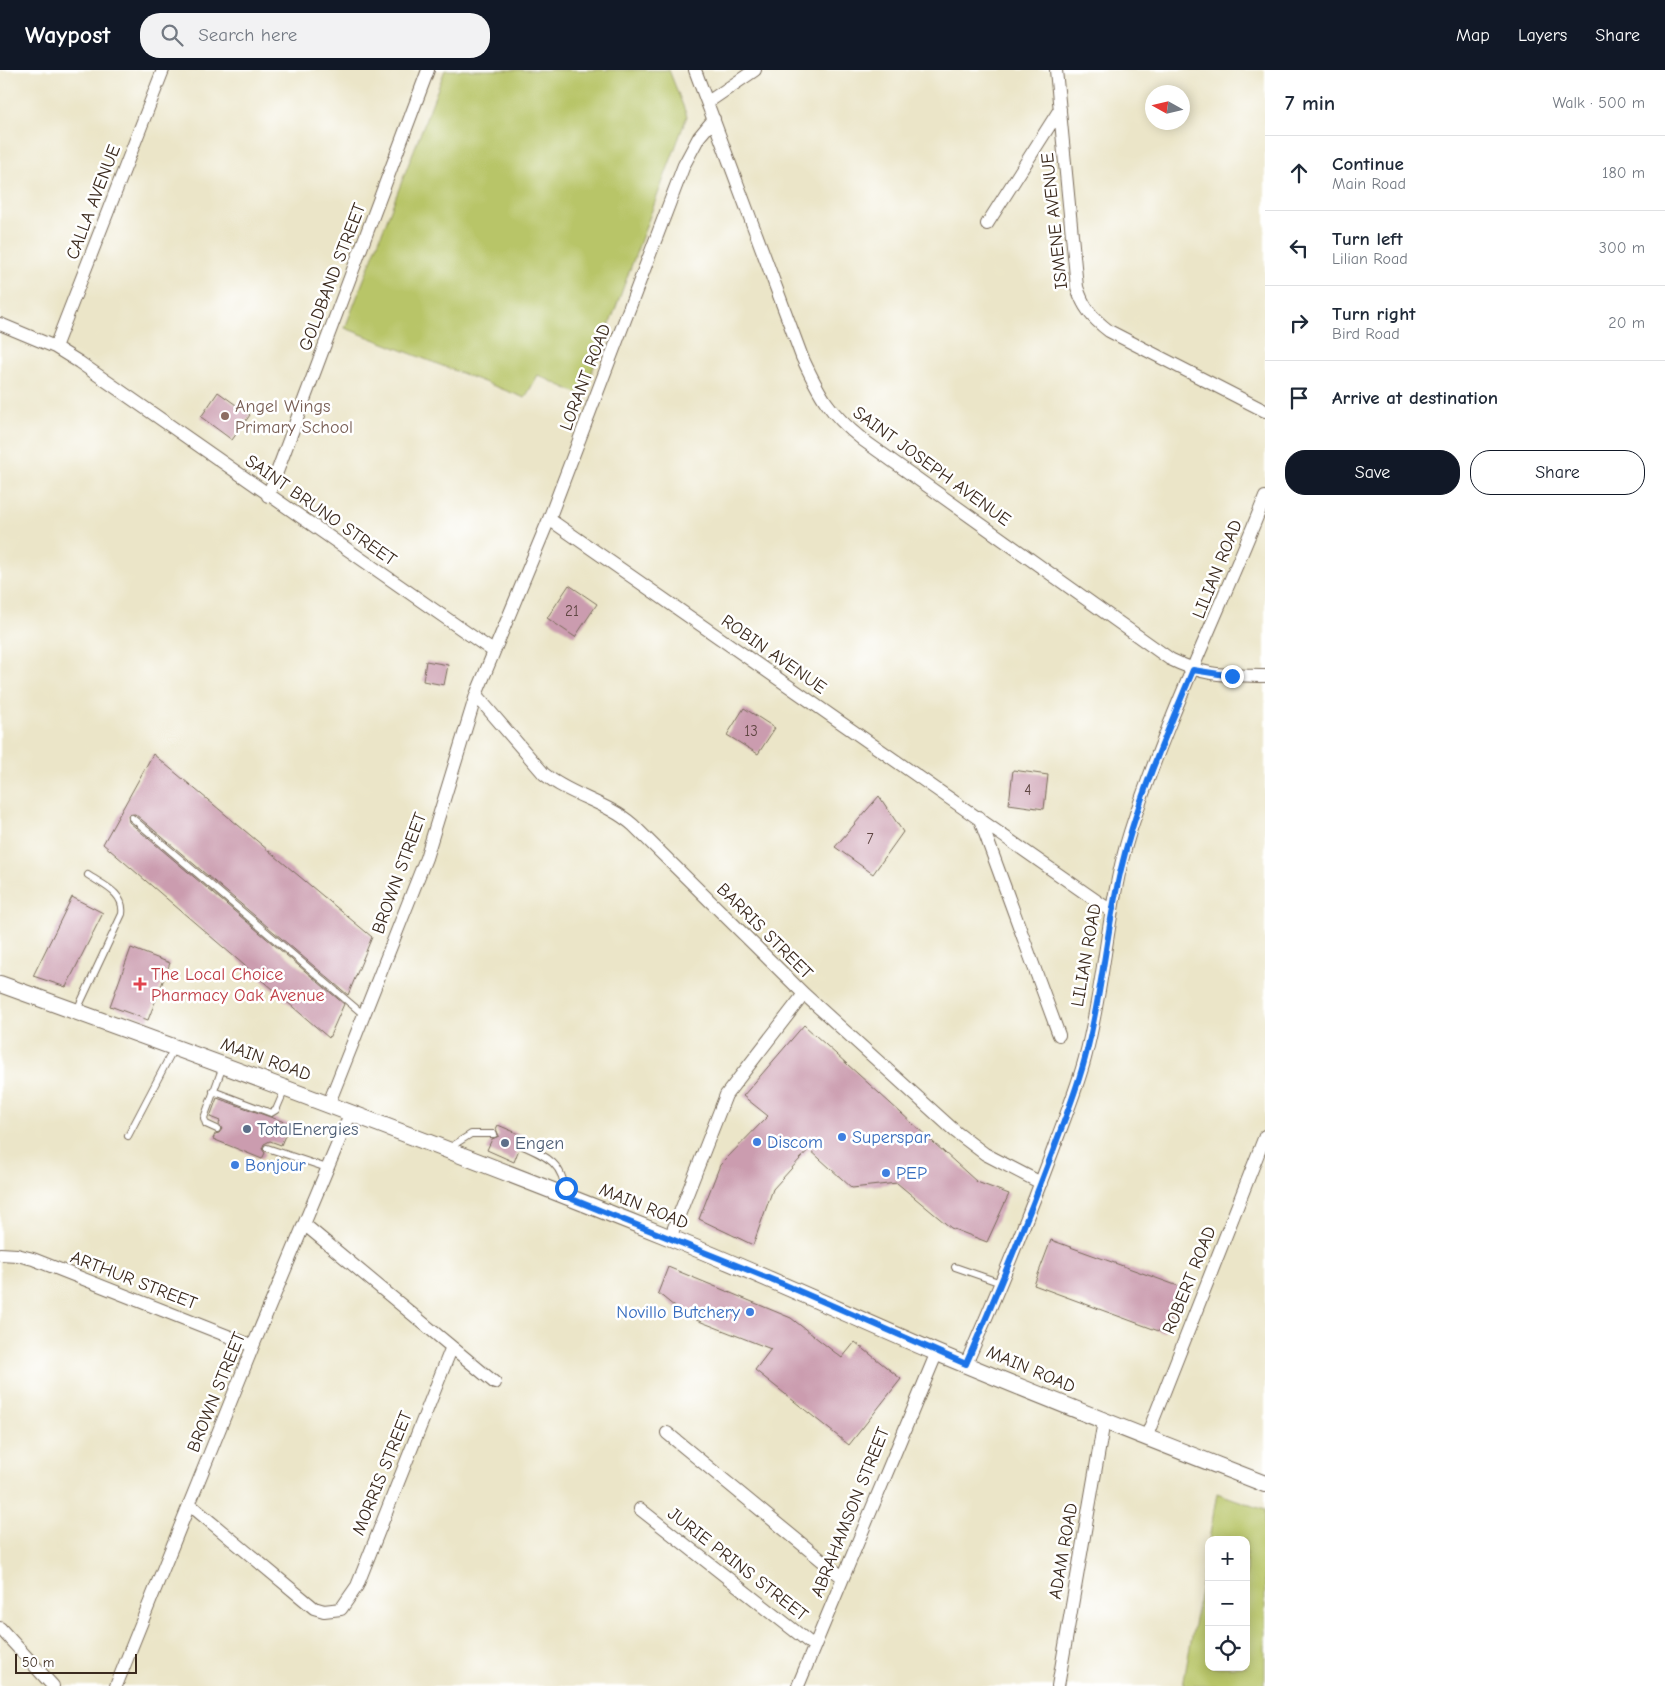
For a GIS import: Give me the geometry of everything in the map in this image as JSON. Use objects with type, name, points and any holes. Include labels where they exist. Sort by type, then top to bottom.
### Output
[{"type":"street","name":"CALLA AVENUE","points":[[55,347],[163,70]]},
{"type":"street","name":"GOLDBAND STREET","points":[[268,496],[428,70]]},
{"type":"street","name":"SAINT JOSEPH AVENUE","points":[[695,70],[802,357],[816,388],[829,410],[863,440],[1154,648],[1193,670],[1213,674],[1265,676]]},
{"type":"street","points":[[708,102],[755,70]]},
{"type":"street","name":"ISMENE AVENUE","points":[[1056,70],[1076,286],[1081,303],[1092,318],[1109,331],[1265,412]]},
{"type":"street","points":[[987,224],[1060,109]]},
{"type":"street","name":"LORANT ROAD","points":[[493,651],[549,519],[684,165],[699,137],[714,119]]},
{"type":"street","name":"SAINT BRUNO STREET","points":[[0,324],[55,347],[493,651]]},
{"type":"street","name":"LILIAN ROAD","points":[[966,1364],[1001,1283],[1040,1183],[1086,1056],[1111,911],[1130,833],[1193,670],[1265,497]]},
{"type":"street","name":"ROBIN AVENUE","points":[[549,519],[979,817],[1111,911]]},
{"type":"street","name":"BROWN STREET","points":[[329,1103],[426,858],[476,695],[493,651]]},
{"type":"street","name":"BARRIS STREET","points":[[476,695],[544,774],[554,782],[624,817],[804,994],[956,1132],[986,1154],[1040,1183]]},
{"type":"street","points":[[979,817],[1059,1034]]},
{"type":"street","name":"MAIN ROAD","points":[[1,987],[77,1012],[329,1103],[670,1238],[783,1284],[966,1364],[1146,1438],[1265,1484]]},
{"type":"street","points":[[670,1238],[726,1095],[804,994]]},
{"type":"street","name":"BROWN STREET","points":[[116,1686],[253,1346],[351,1112]]},
{"type":"street","name":"ROBERT ROAD","points":[[1146,1438],[1265,1136]]},
{"type":"street","points":[[304,1224],[451,1349],[495,1383]]},
{"type":"street","name":"ARTHUR STREET","points":[[0,1254],[34,1259],[253,1346]]},
{"type":"street","name":"MORRIS STREET","points":[[189,1504],[314,1608],[324,1611],[341,1609],[357,1586],[451,1349]]},
{"type":"street","name":"ABRAHAMSON STREET","points":[[798,1686],[937,1352]]},
{"type":"street","name":"ADAM ROAD","points":[[1058,1686],[1104,1421]]},
{"type":"street","points":[[667,1433],[842,1577]]},
{"type":"street","name":"JURIE PRINS STREET","points":[[640,1509],[814,1646]]},
{"type":"street","points":[[0,1628],[53,1686]]},
{"type":"lane","points":[[132,818],[364,1015]]},
{"type":"lane","points":[[77,1012],[122,914],[123,907],[118,895],[88,875]]},
{"type":"lane","points":[[128,1136],[174,1047]]},
{"type":"lane","points":[[217,1129],[206,1124],[204,1120],[224,1065]]},
{"type":"lane","points":[[214,1091],[271,1113],[276,1110],[286,1087]]},
{"type":"lane","points":[[446,1150],[471,1134],[494,1134]]},
{"type":"lane","points":[[521,1145],[543,1155],[556,1165],[563,1174],[567,1197]]},
{"type":"lane","points":[[267,1148],[328,1168]]},
{"type":"lane","points":[[955,1267],[1001,1283]]},
{"type":"green space","points":[[445,70],[669,70],[687,116],[583,396],[538,375],[525,398],[345,328]]},
{"type":"green space","points":[[1217,1493],[1265,1510],[1265,1686],[1183,1686],[1205,1563],[1205,1671],[1250,1671],[1250,1536],[1210,1536]]},
{"type":"building","name":"Angel Wings Primary School","points":[[218,392],[250,415],[232,440],[201,417]]},
{"type":"building","points":[[569,585],[597,604],[575,637],[547,618]]},
{"type":"building","points":[[426,661],[448,665],[444,685],[423,681]]},
{"type":"building","points":[[744,708],[775,728],[758,754],[727,735]]},
{"type":"building","points":[[153,754],[372,937],[348,995],[135,814],[128,815],[129,822],[344,1004],[329,1038],[103,844]]},
{"type":"building","points":[[1013,770],[1048,775],[1044,809],[1009,804]]},
{"type":"building","points":[[879,796],[903,832],[873,874],[835,847]]},
{"type":"building","points":[[72,897],[103,913],[66,987],[33,976]]},
{"type":"building","name":"The Local Choice Pharmacy Oak Avenue","points":[[131,948],[170,963],[148,1020],[110,1006]]},
{"type":"building","points":[[804,1025],[977,1182],[1009,1194],[987,1242],[951,1228],[897,1183],[852,1188],[809,1149],[773,1189],[753,1245],[699,1219],[720,1165],[768,1116],[743,1096]]},
{"type":"building","points":[[217,1098],[290,1124],[281,1145],[270,1141],[264,1144],[262,1149],[265,1153],[262,1159],[213,1139],[215,1134],[219,1133],[222,1129],[219,1124],[220,1121],[210,1117]]},
{"type":"building","points":[[498,1125],[524,1136],[523,1140],[516,1143],[519,1149],[514,1162],[487,1150],[492,1139],[499,1136],[496,1129]]},
{"type":"building","points":[[1051,1240],[1181,1287],[1164,1333],[1034,1285]]},
{"type":"building","points":[[668,1267],[791,1318],[842,1358],[855,1342],[901,1379],[849,1445],[755,1370],[771,1349],[686,1316],[658,1293]]},
{"type":"place","name":"Angel Wings Primary School","points":[[225,416]]},
{"type":"place","name":"The Local Choice Pharmacy Oak Avenue","points":[[140,984]]},
{"type":"place","name":"TotalEnergies","points":[[247,1129]]},
{"type":"place","name":"Superspar","points":[[842,1137]]},
{"type":"place","name":"Discom","points":[[757,1142]]},
{"type":"place","name":"Engen","points":[[505,1143]]},
{"type":"place","name":"Bonjour","points":[[235,1165]]},
{"type":"place","name":"PEP","points":[[886,1173]]},
{"type":"place","name":"Novillo Butchery","points":[[750,1312]]},
{"type":"route","points":[[566,1188],[567,1197],[783,1284],[966,1364],[1001,1283],[1040,1183],[1086,1056],[1111,911],[1130,833],[1148,783],[1193,670],[1232,676]]}]
